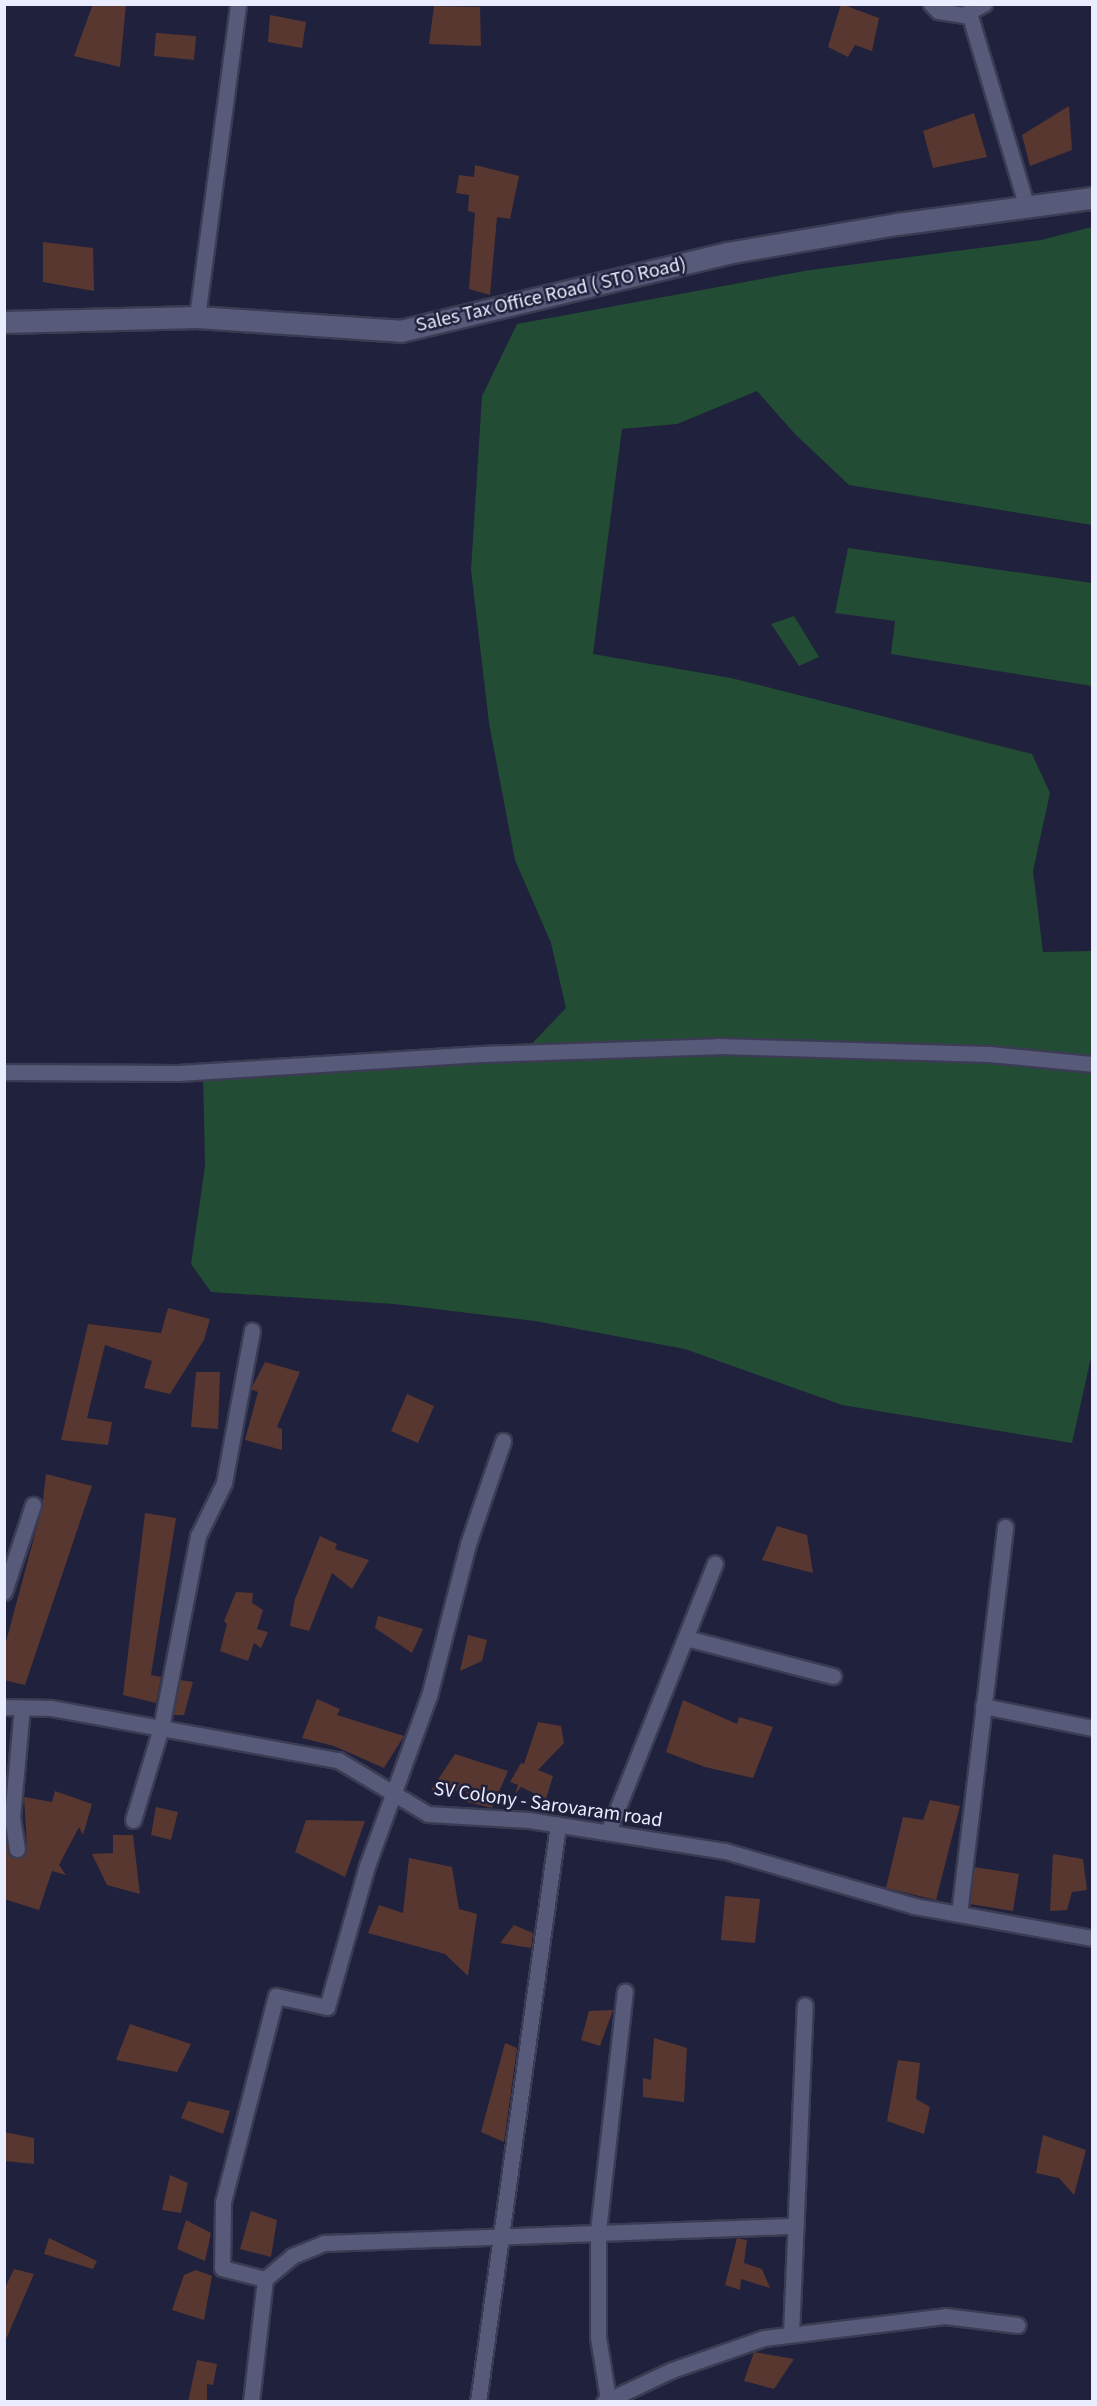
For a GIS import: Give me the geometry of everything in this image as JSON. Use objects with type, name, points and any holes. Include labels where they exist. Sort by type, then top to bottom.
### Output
[{"type":"street","points":[[197,317],[238,4]]},
{"type":"street","points":[[932,4],[938,11],[969,13],[984,4]]},
{"type":"street","points":[[969,13],[1027,207]]},
{"type":"street","name":"Sales Tax Office Road ( STO Road)","points":[[4,322],[197,317],[400,331],[727,253],[1092,198]]},
{"type":"street","points":[[4,1072],[178,1073],[481,1054],[718,1046],[989,1054],[1092,1064]]},
{"type":"street","points":[[133,1820],[161,1728],[198,1536],[224,1483],[252,1331]]},
{"type":"street","points":[[265,2279],[222,2268],[223,2202],[276,1995],[327,2007],[393,1793],[429,1696],[468,1544],[503,1442]]},
{"type":"street","points":[[4,1592],[33,1505]]},
{"type":"street","points":[[958,1914],[1005,1527]]},
{"type":"street","points":[[608,1832],[716,1563]]},
{"type":"street","points":[[686,1638],[832,1676]]},
{"type":"street","points":[[983,1706],[1092,1728]]},
{"type":"street","name":"SV Colony - Sarovaram road","points":[[4,1707],[22,1707],[161,1728],[338,1760],[428,1814],[558,1825],[725,1851],[914,1906],[1092,1938]]},
{"type":"street","points":[[17,1849],[12,1816],[22,1707]]},
{"type":"street","points":[[477,2402],[558,1825]]},
{"type":"street","points":[[625,1992],[598,2230],[598,2337],[606,2400],[672,2370],[764,2338],[945,2316],[1017,2325]]},
{"type":"street","points":[[791,2334],[805,2005]]},
{"type":"street","points":[[251,2402],[265,2279],[292,2256],[324,2243],[598,2230],[796,2226]]},
{"type":"green space","points":[[1092,227],[1092,525],[849,485],[795,434],[757,391],[677,424],[622,429],[593,654],[731,678],[1032,754],[1050,793],[1033,871],[1043,952],[1092,951],[1092,1353],[1072,1443],[842,1405],[685,1349],[535,1321],[394,1304],[211,1292],[191,1264],[205,1166],[203,1072],[523,1053],[566,1008],[551,943],[515,860],[489,723],[471,570],[482,396],[517,324],[810,270],[1041,240]]},
{"type":"green space","points":[[848,548],[1092,583],[1092,686],[891,654],[895,621],[835,613]]},
{"type":"green space","points":[[794,616],[819,657],[799,666],[771,624]]},
{"type":"building","points":[[93,4],[126,4],[120,67],[74,56]]},
{"type":"building","points":[[841,4],[879,18],[872,51],[855,45],[848,57],[828,47]]},
{"type":"building","points":[[434,6],[480,7],[481,46],[429,44]]},
{"type":"building","points":[[270,15],[306,22],[302,48],[268,42]]},
{"type":"building","points":[[156,33],[196,36],[194,60],[154,56]]},
{"type":"building","points":[[1069,106],[1072,150],[1030,166],[1022,135]]},
{"type":"building","points":[[974,113],[987,157],[933,168],[923,131]]},
{"type":"building","points":[[475,165],[519,176],[510,219],[497,217],[490,295],[469,289],[475,213],[468,211],[469,195],[456,193],[459,175],[474,177]]},
{"type":"building","points":[[43,242],[93,248],[94,291],[43,282]]},
{"type":"building","points":[[168,1308],[210,1319],[204,1340],[170,1394],[144,1388],[152,1361],[105,1345],[87,1418],[112,1422],[108,1445],[61,1440],[88,1324],[161,1333]]},
{"type":"building","points":[[265,1362],[300,1372],[277,1427],[282,1429],[282,1450],[245,1440],[258,1392],[251,1389]]},
{"type":"building","points":[[196,1372],[220,1372],[218,1429],[191,1427]]},
{"type":"building","points":[[407,1394],[434,1406],[418,1443],[391,1431]]},
{"type":"building","points":[[46,1474],[92,1486],[25,1685],[4,1680],[4,1649],[42,1508]]},
{"type":"building","points":[[145,1513],[176,1518],[151,1675],[161,1677],[156,1703],[123,1695]]},
{"type":"building","points":[[777,1526],[807,1535],[813,1573],[762,1560]]},
{"type":"building","points":[[320,1536],[337,1544],[335,1549],[369,1560],[352,1589],[332,1573],[309,1631],[290,1626],[295,1599]]},
{"type":"building","points":[[236,1592],[253,1593],[252,1603],[263,1610],[257,1629],[268,1632],[261,1648],[254,1643],[248,1661],[220,1651],[227,1624],[224,1621]]},
{"type":"building","points":[[378,1616],[423,1629],[412,1653],[375,1628]]},
{"type":"building","points":[[468,1635],[487,1640],[482,1661],[460,1671]]},
{"type":"building","points":[[180,1680],[193,1682],[184,1715],[173,1715]]},
{"type":"building","points":[[317,1699],[340,1709],[337,1715],[404,1736],[384,1768],[334,1746],[302,1738]]},
{"type":"building","points":[[683,1700],[737,1724],[739,1717],[773,1727],[753,1778],[705,1767],[666,1752]]},
{"type":"building","points":[[538,1722],[561,1726],[564,1743],[538,1770],[553,1776],[546,1799],[521,1787],[515,1794],[518,1785],[510,1782],[521,1763],[524,1764]]},
{"type":"building","points":[[455,1754],[508,1771],[492,1808],[464,1801],[467,1791],[431,1790]]},
{"type":"building","points":[[55,1791],[92,1804],[83,1835],[79,1827],[59,1865],[66,1875],[52,1871],[39,1910],[4,1899],[4,1832],[9,1855],[23,1857],[27,1848],[24,1797],[52,1802]]},
{"type":"building","points":[[930,1800],[960,1806],[936,1900],[886,1888],[903,1817],[923,1820]]},
{"type":"building","points":[[156,1807],[178,1812],[171,1840],[151,1835]]},
{"type":"building","points":[[306,1820],[365,1821],[345,1877],[295,1852]]},
{"type":"building","points":[[113,1835],[133,1835],[140,1894],[107,1885],[92,1854],[113,1853]]},
{"type":"building","points":[[1053,1854],[1083,1859],[1087,1890],[1072,1892],[1067,1910],[1050,1911]]},
{"type":"building","points":[[409,1858],[452,1867],[459,1909],[477,1914],[468,1976],[445,1954],[368,1933],[379,1905],[403,1913]]},
{"type":"building","points":[[974,1867],[1019,1874],[1013,1911],[970,1904]]},
{"type":"building","points":[[725,1896],[760,1899],[755,1943],[721,1940]]},
{"type":"building","points":[[514,1925],[533,1933],[531,1948],[500,1943]]},
{"type":"building","points":[[613,2010],[600,2046],[581,2040],[589,2011]]},
{"type":"building","points":[[130,2024],[191,2044],[177,2072],[116,2060]]},
{"type":"building","points":[[654,2038],[687,2048],[684,2102],[643,2097],[643,2078],[651,2080]]},
{"type":"building","points":[[505,2043],[517,2048],[504,2142],[481,2132]]},
{"type":"building","points":[[898,2060],[920,2063],[916,2099],[930,2107],[924,2134],[887,2121]]},
{"type":"building","points":[[188,2101],[230,2111],[223,2134],[181,2118]]},
{"type":"building","points":[[4,2132],[34,2138],[34,2164],[4,2161]]},
{"type":"building","points":[[1043,2135],[1086,2150],[1074,2195],[1059,2178],[1036,2173]]},
{"type":"building","points":[[170,2175],[188,2183],[181,2213],[162,2210]]},
{"type":"building","points":[[251,2211],[277,2220],[271,2257],[240,2249]]},
{"type":"building","points":[[186,2220],[211,2233],[205,2261],[177,2249]]},
{"type":"building","points":[[49,2238],[97,2261],[93,2269],[44,2254]]},
{"type":"building","points":[[737,2238],[747,2240],[744,2263],[762,2269],[770,2288],[741,2279],[740,2290],[725,2285]]},
{"type":"building","points":[[14,2269],[34,2274],[4,2344],[4,2290]]},
{"type":"building","points":[[196,2270],[212,2276],[204,2320],[172,2310],[184,2275]]},
{"type":"building","points":[[754,2352],[794,2359],[774,2389],[744,2381]]},
{"type":"building","points":[[197,2360],[217,2364],[213,2385],[207,2384],[207,2402],[188,2402]]}]
